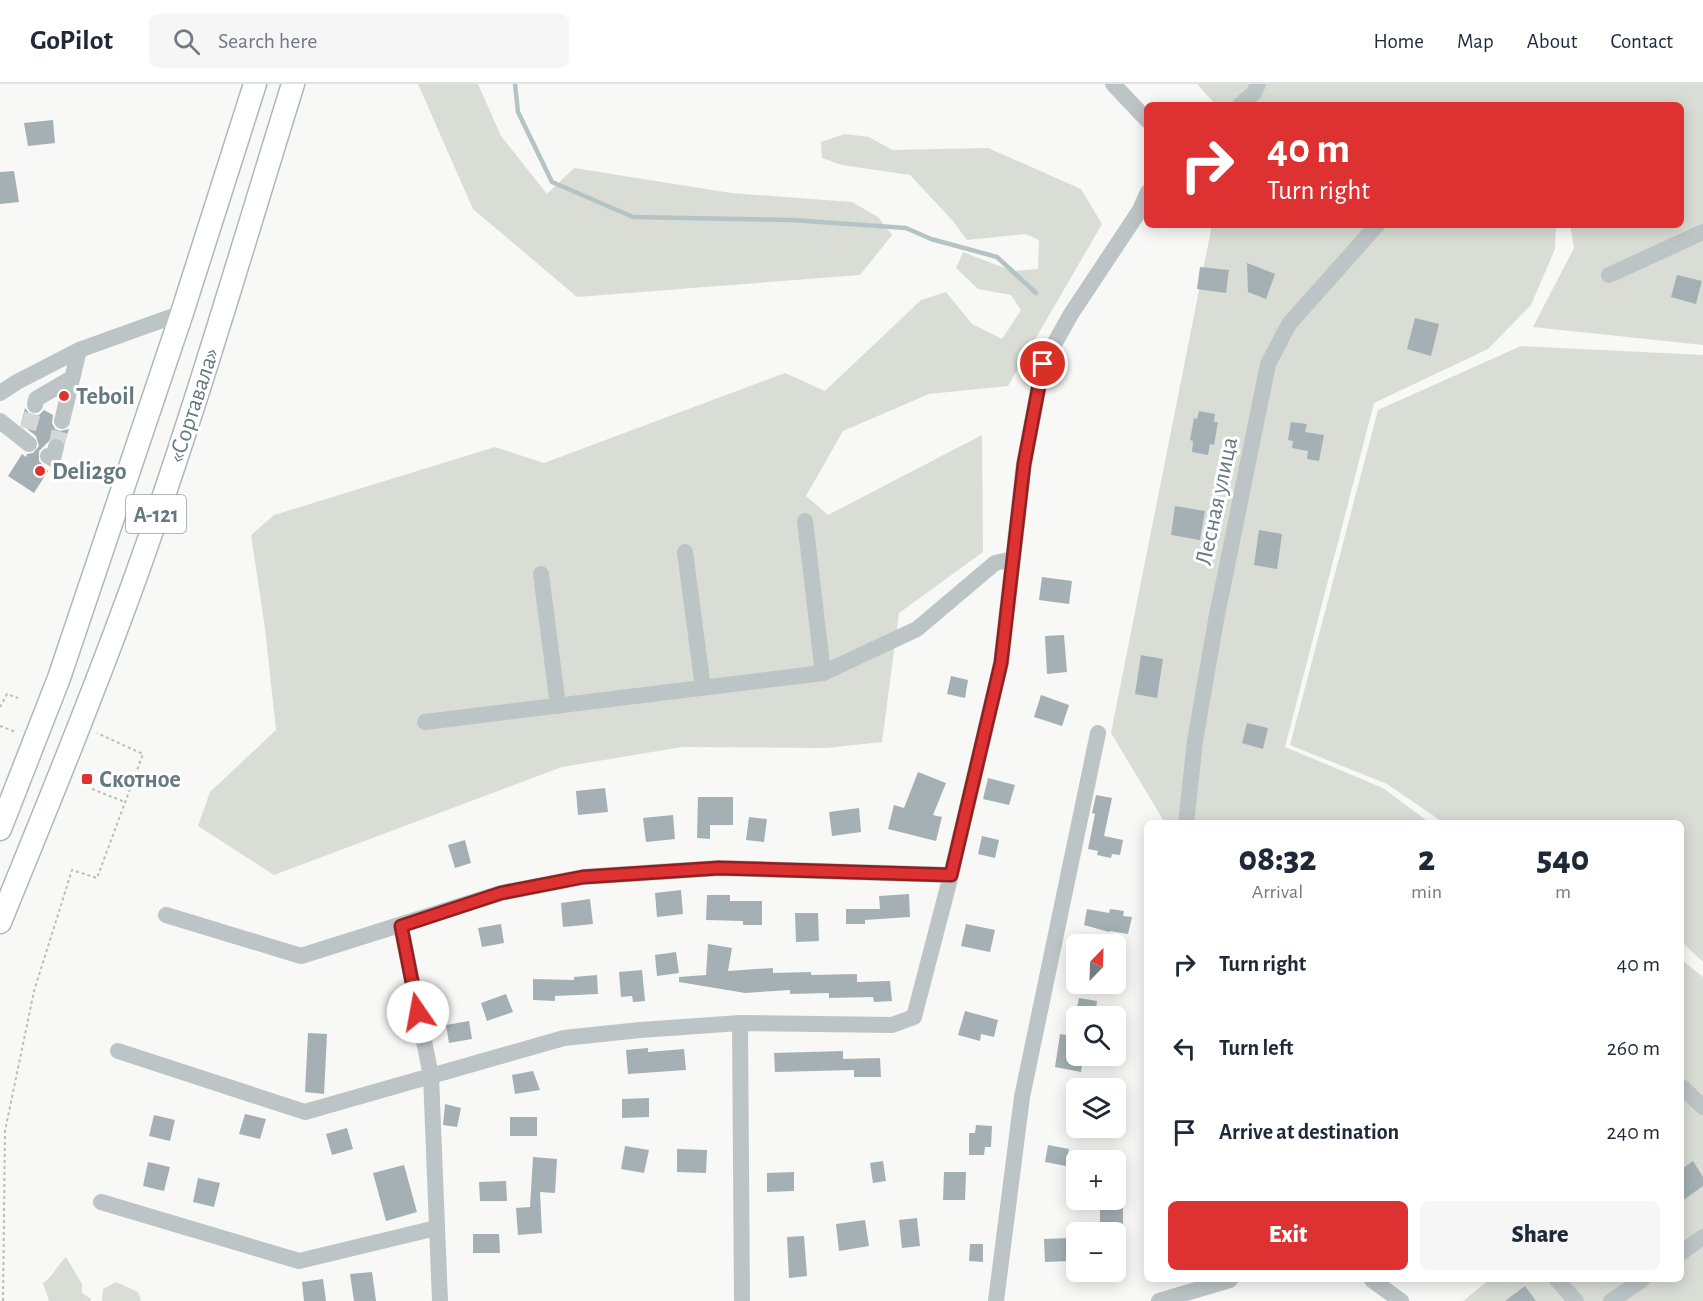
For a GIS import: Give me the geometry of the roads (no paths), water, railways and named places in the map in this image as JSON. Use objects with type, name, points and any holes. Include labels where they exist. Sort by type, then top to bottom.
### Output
[{"type":"highway","name":"«Сортавала»","points":[[0,829],[59,678],[182,312],[255,84]]},
{"type":"highway","name":"«Сортавала»","points":[[0,922],[136,575],[233,284],[293,84]]},
{"type":"street","points":[[1113,84],[1144,117]]},
{"type":"street","points":[[1244,102],[1254,93],[1258,84]]},
{"type":"street","points":[[118,1051],[305,1112],[564,1038],[740,1023],[892,1025],[914,1017],[951,875],[1001,663],[1024,464],[1043,364],[1071,314],[1144,201]]},
{"type":"street","name":"Лесная улица","points":[[1186,820],[1195,741],[1216,620],[1268,364],[1288,324],[1374,228]]},
{"type":"street","points":[[1609,275],[1703,232]]},
{"type":"street","points":[[0,393],[79,350],[182,312]]},
{"type":"street","points":[[62,421],[79,350]]},
{"type":"street","points":[[34,405],[36,399],[72,378]]},
{"type":"street","points":[[0,421],[28,438]]},
{"type":"street","points":[[805,521],[823,673]]},
{"type":"street","points":[[685,552],[703,688]]},
{"type":"street","points":[[425,722],[823,673],[917,629],[995,563],[1013,559]]},
{"type":"street","points":[[541,574],[558,706]]},
{"type":"street","points":[[996,1301],[1022,1097],[1098,734]]},
{"type":"street","points":[[166,915],[301,956],[501,893],[583,877],[719,868],[951,875]]},
{"type":"street","points":[[401,926],[431,1076],[440,1301]]},
{"type":"street","points":[[740,1023],[742,1301]]},
{"type":"street","points":[[1684,1090],[1703,1107]]},
{"type":"street","points":[[101,1202],[299,1262],[436,1228]]},
{"type":"street","points":[[1684,1251],[1703,1237]]},
{"type":"street","points":[[1159,1301],[1223,1282]]},
{"type":"street","points":[[1375,1282],[1401,1301]]},
{"type":"street","points":[[1559,1282],[1576,1301]]},
{"type":"street","points":[[1611,1301],[1639,1282]]},
{"type":"waterway","points":[[515,84],[518,112],[552,182],[633,217],[792,220],[906,228],[931,239],[997,257],[1036,293]]},
{"type":"tunnel","points":[[28,429],[35,405]]},
{"type":"tunnel","points":[[56,447],[62,421]]},
{"type":"place","name":"Teboil","points":[[64,396]]},
{"type":"place","name":"Deli2go","points":[[40,471]]},
{"type":"place","name":"Скотное","points":[[87,779]]}]
